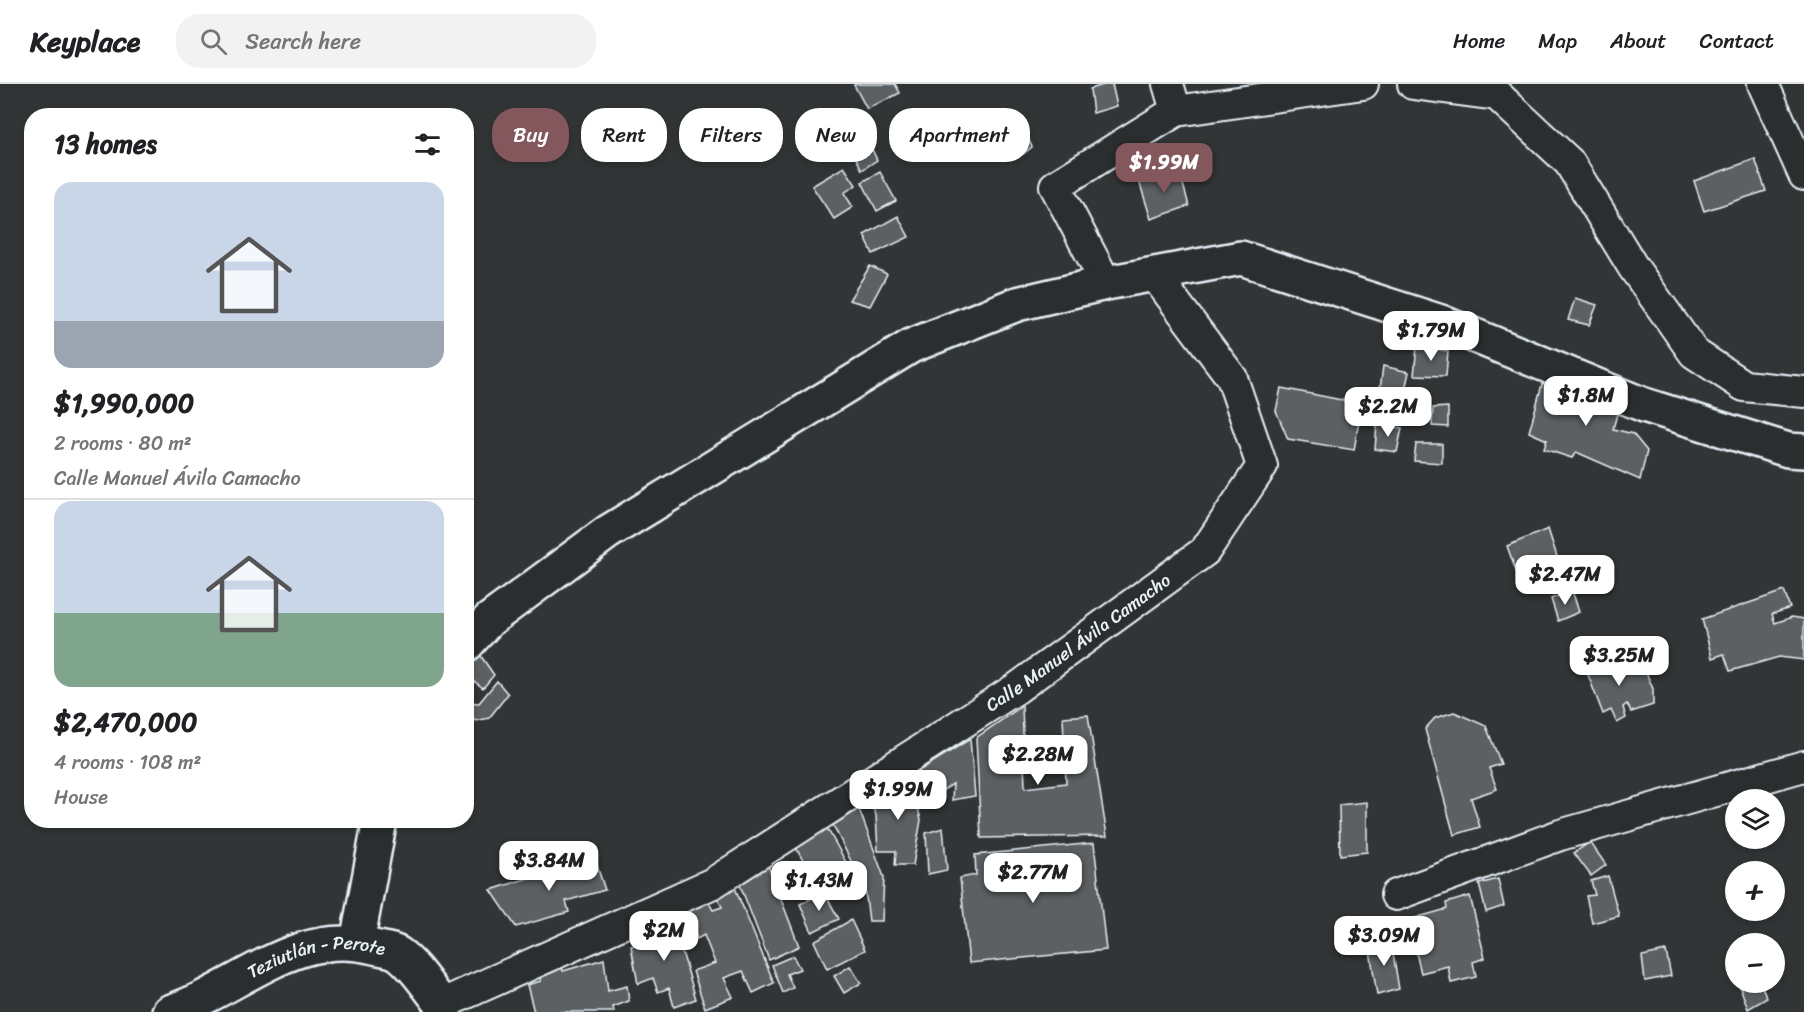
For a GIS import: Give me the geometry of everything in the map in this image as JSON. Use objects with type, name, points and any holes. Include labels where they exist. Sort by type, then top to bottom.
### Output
[{"type":"main road","points":[[474,636],[489,620],[608,532],[911,346],[1017,304],[1106,283],[1241,258],[1442,322],[1644,405],[1788,450],[1804,451]]},
{"type":"main road","points":[[357,943],[379,828]]},
{"type":"main road","name":"Teziutlán - Perote","points":[[169,1012],[192,1005],[257,968],[308,946],[357,943],[399,954],[443,1008]]},
{"type":"street","points":[[1106,283],[1055,186],[1172,98],[1363,84]]},
{"type":"street","points":[[1413,84],[1497,95],[1569,162],[1633,267],[1694,353],[1744,386],[1804,392]]},
{"type":"street","points":[[1763,84],[1804,175]]},
{"type":"street","name":"Calle Manuel Ávila Camacho","points":[[443,1008],[713,883],[1017,688],[1205,551],[1262,466],[1232,378],[1154,274]]},
{"type":"street","points":[[1396,895],[1560,836],[1804,766]]},
{"type":"building","points":[[895,84],[900,93],[866,108],[854,85]]},
{"type":"building","points":[[1112,84],[1117,106],[1093,113],[1090,89]]},
{"type":"building","points":[[1755,159],[1766,191],[1704,211],[1694,181]]},
{"type":"building","points":[[858,162],[874,162],[862,170]]},
{"type":"building","points":[[844,167],[856,185],[844,193],[853,207],[834,219],[812,186]]},
{"type":"building","points":[[1179,169],[1189,206],[1151,219],[1139,181]]},
{"type":"building","points":[[880,172],[896,201],[877,211],[862,182]]},
{"type":"building","points":[[898,216],[909,237],[873,254],[864,235]]},
{"type":"building","points":[[870,266],[887,274],[870,306],[849,300]]},
{"type":"building","points":[[1575,298],[1597,305],[1589,325],[1568,320]]},
{"type":"building","points":[[1417,346],[1448,351],[1446,376],[1414,375]]},
{"type":"building","points":[[1383,366],[1409,372],[1402,403],[1379,398]]},
{"type":"building","points":[[1544,377],[1621,399],[1613,429],[1633,434],[1647,451],[1640,480],[1576,452],[1572,458],[1544,449],[1547,440],[1529,432]]},
{"type":"building","points":[[1281,388],[1362,404],[1354,450],[1288,439],[1276,411]]},
{"type":"building","points":[[1448,407],[1448,427],[1432,426],[1433,408]]},
{"type":"building","points":[[1377,424],[1402,428],[1397,452],[1375,449]]},
{"type":"building","points":[[1416,444],[1442,444],[1442,463],[1414,461]]},
{"type":"building","points":[[1548,529],[1563,575],[1524,593],[1507,546]]},
{"type":"building","points":[[1572,590],[1579,612],[1558,621],[1551,599]]},
{"type":"building","points":[[1784,591],[1790,608],[1772,614],[1775,623],[1792,617],[1804,619],[1804,660],[1779,657],[1730,671],[1724,654],[1712,658],[1702,619]]},
{"type":"building","points":[[476,649],[494,675],[483,688],[474,681],[474,652]]},
{"type":"building","points":[[1602,653],[1608,667],[1619,663],[1623,673],[1643,665],[1653,689],[1653,705],[1631,712],[1627,704],[1623,707],[1626,718],[1617,723],[1611,710],[1603,714],[1583,662]]},
{"type":"building","points":[[497,681],[508,694],[489,718],[476,721],[474,720],[474,703],[479,703]]},
{"type":"building","points":[[1022,706],[1025,788],[1066,783],[1063,717],[1088,715],[1107,836],[981,838],[976,738]]},
{"type":"building","points":[[1454,712],[1486,726],[1501,764],[1489,768],[1497,789],[1471,798],[1480,827],[1454,835],[1425,729],[1435,718]]},
{"type":"building","points":[[970,739],[975,796],[952,800],[953,784],[927,800],[917,772]]},
{"type":"building","points":[[910,776],[921,820],[913,865],[895,865],[896,851],[878,851],[876,815],[868,800]]},
{"type":"building","points":[[1367,802],[1367,852],[1340,855],[1339,805]]},
{"type":"building","points":[[859,809],[884,877],[882,921],[869,921],[865,889],[833,825]]},
{"type":"building","points":[[827,828],[857,882],[843,893],[830,868],[812,877],[794,844]]},
{"type":"building","points":[[943,828],[947,870],[928,874],[926,833]]},
{"type":"building","points":[[1590,842],[1606,865],[1591,876],[1574,853]]},
{"type":"building","points":[[1094,843],[1106,950],[969,963],[960,878],[976,875],[975,855]]},
{"type":"building","points":[[594,857],[605,890],[566,901],[569,912],[516,927],[491,890]]},
{"type":"building","points":[[766,860],[799,946],[769,960],[735,872]]},
{"type":"building","points":[[1608,876],[1619,916],[1592,923],[1586,896],[1595,895],[1591,881]]},
{"type":"building","points":[[731,878],[774,983],[753,993],[743,971],[724,978],[733,997],[705,1008],[693,971],[715,963],[704,935],[697,939],[686,910],[708,901],[713,910],[722,907],[712,886]]},
{"type":"building","points":[[1498,879],[1504,906],[1486,912],[1479,884]]},
{"type":"building","points":[[824,892],[839,919],[812,932],[800,904]]},
{"type":"building","points":[[1470,896],[1485,958],[1473,962],[1476,977],[1451,983],[1448,966],[1421,973],[1408,920],[1447,909],[1446,903]]},
{"type":"building","points":[[672,918],[696,999],[674,1007],[669,988],[658,992],[653,978],[638,984],[631,946],[648,941],[643,928]]},
{"type":"building","points":[[851,920],[865,950],[827,969],[814,941]]},
{"type":"building","points":[[1391,941],[1399,989],[1377,995],[1369,944]]},
{"type":"building","points":[[1666,951],[1671,976],[1645,981],[1642,956]]},
{"type":"building","points":[[793,956],[800,969],[787,974],[793,988],[783,993],[772,965]]},
{"type":"building","points":[[604,959],[608,991],[627,986],[629,1001],[613,1007],[614,1012],[534,1012],[527,985],[541,981],[538,971],[561,963],[563,971]]},
{"type":"building","points":[[850,966],[861,983],[844,993],[834,976]]},
{"type":"building","points":[[1742,993],[1765,993],[1767,998],[1748,1009]]}]
